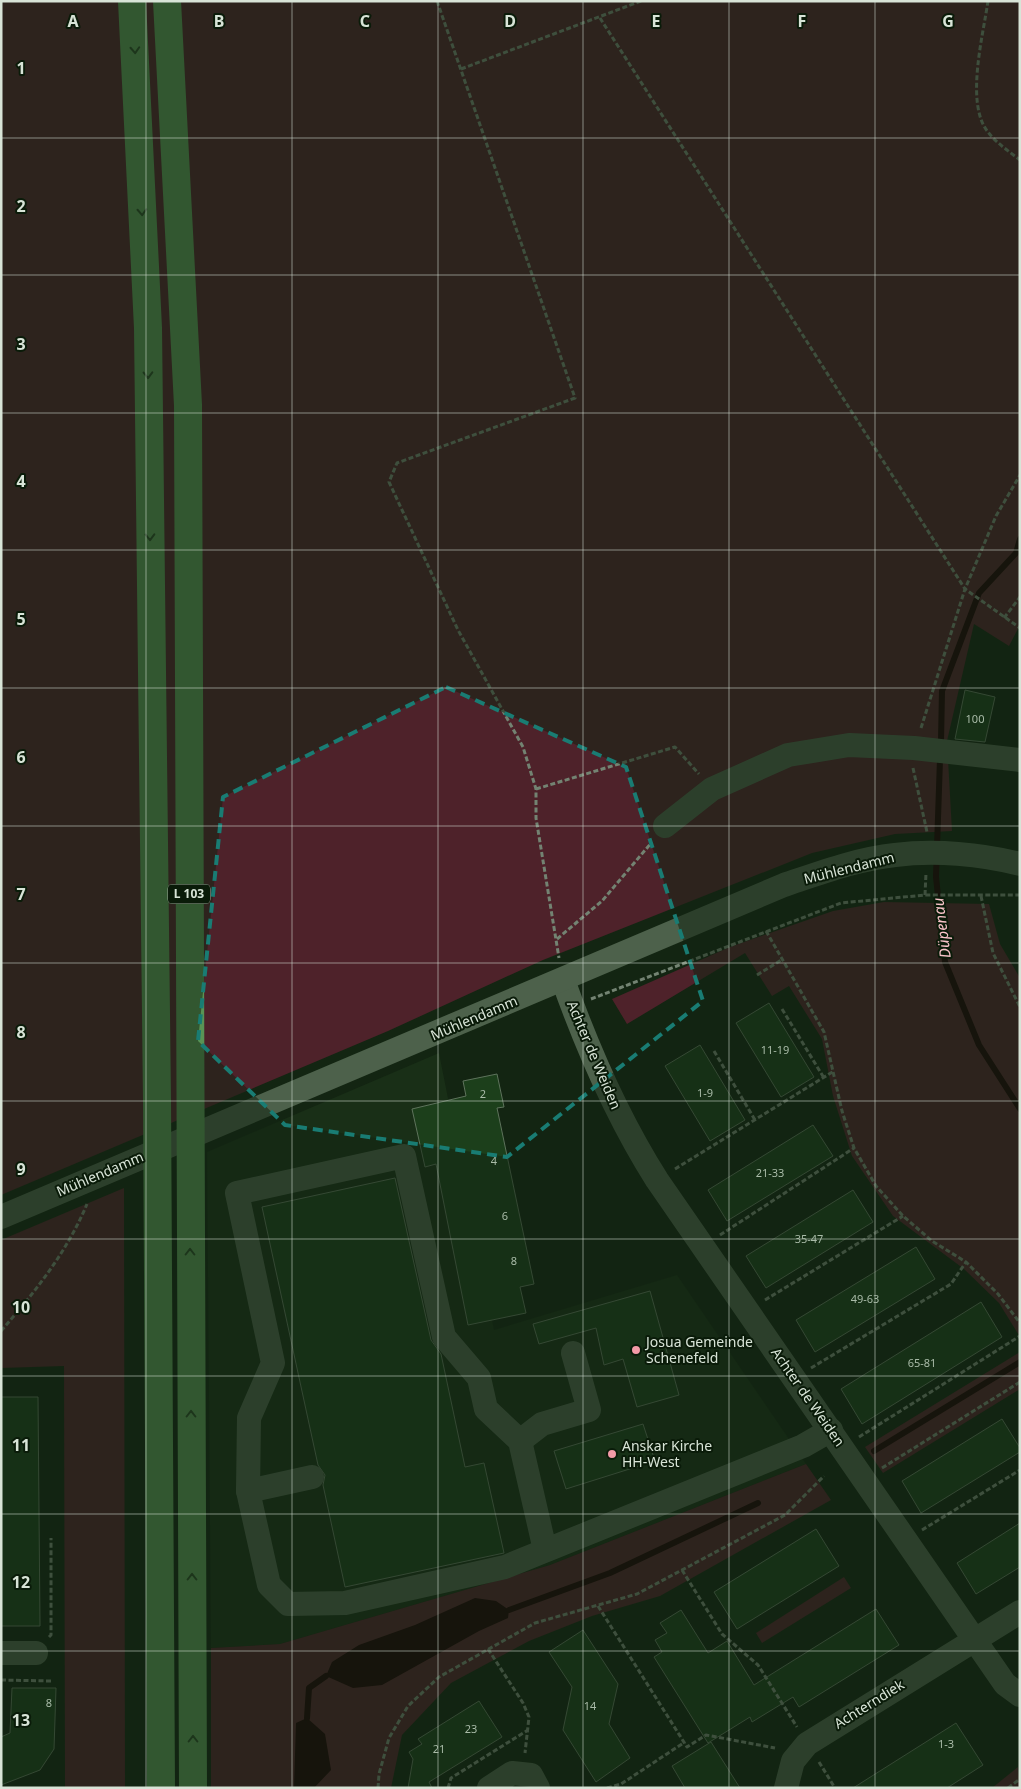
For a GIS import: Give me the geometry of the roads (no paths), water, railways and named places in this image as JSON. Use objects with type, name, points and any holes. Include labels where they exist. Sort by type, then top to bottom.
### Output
[{"type":"highway","name":"L 103","points":[[132,1],[148,328],[157,1100],[161,1788]]},
{"type":"highway","name":"L 103","points":[[167,1],[188,405],[193,1788]]},
{"type":"street","points":[[665,826],[712,789],[788,754],[849,745],[914,748],[1020,760]]},
{"type":"street","name":"Mühlendamm","points":[[1,1217],[94,1185],[250,1111],[563,980],[720,910],[784,885],[827,871],[895,855],[955,854],[1001,859],[1020,864]]},
{"type":"street","name":"Achter de Weiden","points":[[563,980],[605,1085],[628,1132],[662,1187],[1005,1684],[1020,1695]]},
{"type":"street","points":[[546,1550],[520,1441],[486,1409],[479,1378],[444,1337],[404,1156],[237,1193],[273,1363],[249,1418],[248,1491],[269,1584],[288,1604],[345,1603],[505,1568],[803,1446],[831,1430]]},
{"type":"street","points":[[520,1441],[542,1424],[588,1410],[573,1354]]},
{"type":"street","points":[[248,1491],[312,1477]]},
{"type":"street","name":"Achterndiek","points":[[786,1788],[802,1748],[1020,1612]]},
{"type":"street","points":[[1,1652],[36,1653]]},
{"type":"street","points":[[489,1788],[512,1773],[530,1781]]},
{"type":"waterway","name":"Düpenau","points":[[941,741],[942,691],[979,593],[1016,553],[1020,539]]},
{"type":"waterway","name":"Düpenau","points":[[940,759],[936,877],[945,962],[979,1045],[1020,1109]]},
{"type":"waterway","points":[[874,1451],[1020,1362]]},
{"type":"waterway","points":[[509,1610],[610,1573],[758,1503]]},
{"type":"waterway","points":[[307,1718],[309,1688],[326,1676]]},
{"type":"place","name":"Josua Gemeinde Schenefeld","points":[[636,1350]]},
{"type":"place","name":"Anskar Kirche HH-West","points":[[612,1454]]}]
